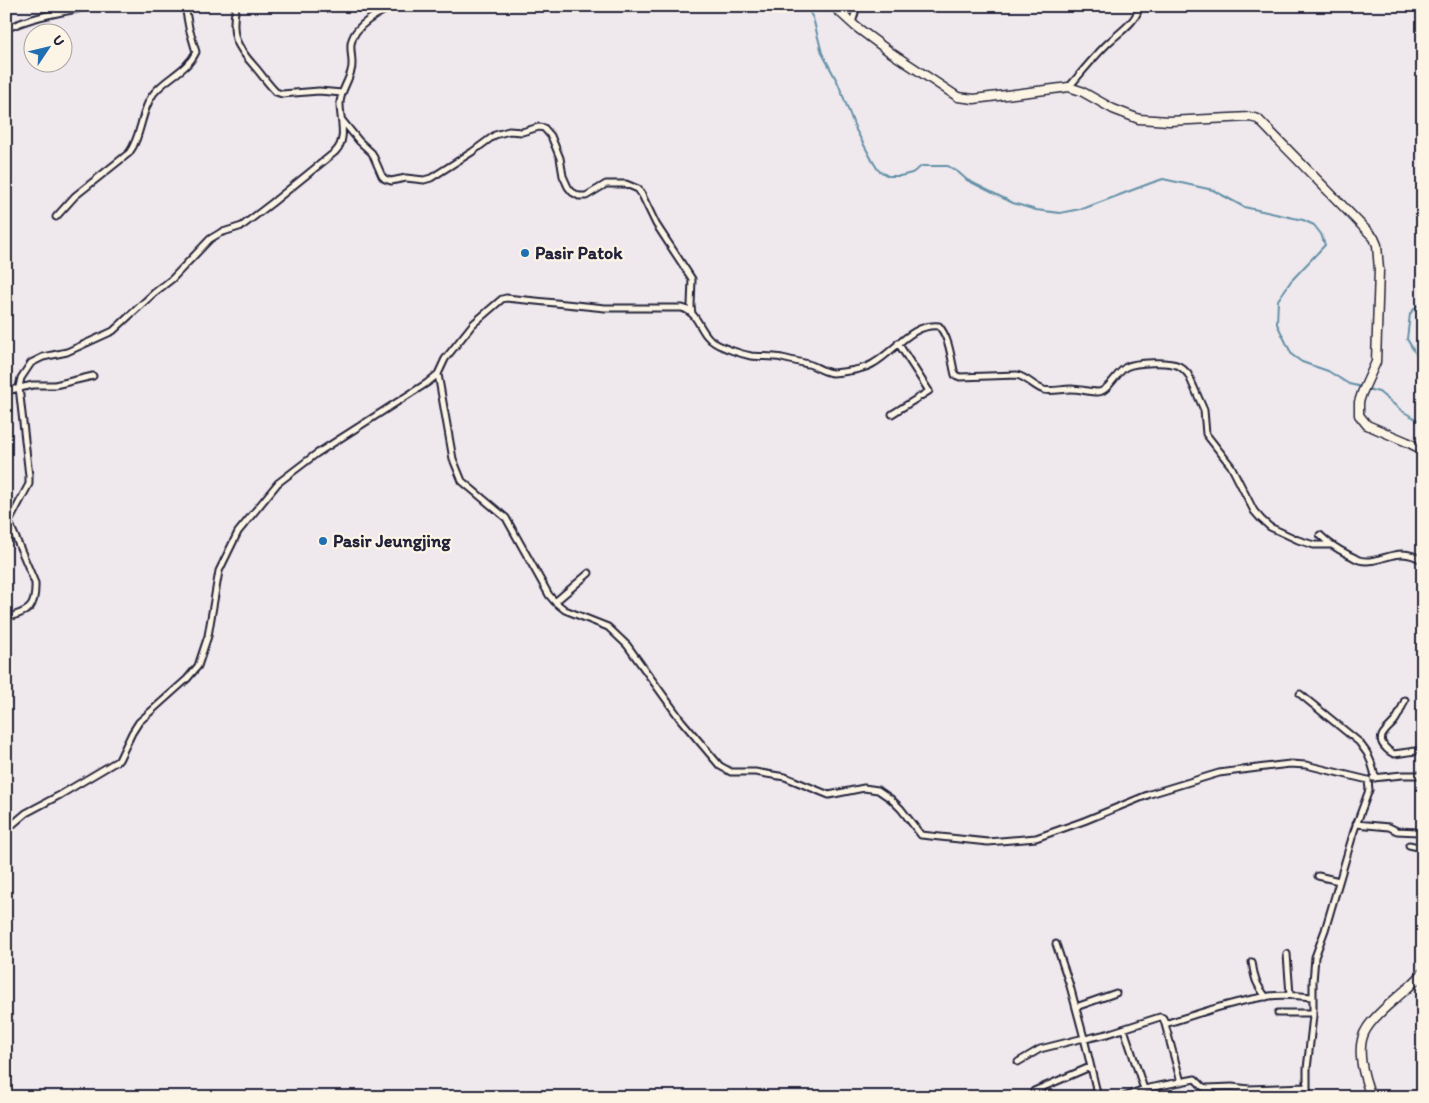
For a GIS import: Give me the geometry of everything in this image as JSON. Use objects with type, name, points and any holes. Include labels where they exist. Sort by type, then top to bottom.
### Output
[{"type":"street","points":[[6,29],[44,16],[92,6]]},
{"type":"street","points":[[56,217],[75,196],[129,153],[134,145],[148,104],[154,93],[192,61],[196,52],[185,6]]},
{"type":"street","points":[[236,6],[232,24],[241,52],[276,92],[282,94],[319,91],[342,93]]},
{"type":"street","points":[[6,618],[29,609],[32,605],[35,591],[35,583],[9,522],[29,484],[19,387],[21,378],[31,363],[43,357],[67,352],[113,330],[172,279],[210,239],[220,233],[242,226],[340,147],[342,137],[340,105],[342,93],[352,70],[352,43],[361,26],[382,11],[396,6]]},
{"type":"street","points":[[833,6],[890,52],[958,96],[974,99],[1069,87],[1081,91],[1113,109],[1139,118],[1169,121],[1250,117],[1258,119],[1374,238],[1377,245],[1379,270],[1376,362],[1359,402],[1359,415],[1367,425],[1423,450]]},
{"type":"street","points":[[852,23],[857,6]]},
{"type":"street","points":[[1069,87],[1105,46],[1131,23],[1140,6]]},
{"type":"street","points":[[341,119],[359,141],[372,153],[382,176],[391,181],[406,178],[428,179],[472,152],[495,135],[508,132],[522,132],[539,127],[544,128],[551,136],[560,158],[563,176],[572,192],[586,196],[602,185],[620,184],[633,186],[638,189],[656,224],[692,279],[692,314]]},
{"type":"street","points":[[6,830],[26,813],[119,760],[139,722],[187,679],[198,666],[208,636],[219,572],[238,532],[278,483],[316,454],[438,374],[445,359],[473,324],[502,299],[506,298],[605,308],[687,309],[715,343],[750,356],[780,358],[811,365],[830,373],[874,364],[898,343],[920,328],[932,325],[939,326],[942,330],[953,361],[955,375],[960,377],[1017,375],[1023,376],[1041,389],[1100,392],[1105,389],[1119,372],[1131,365],[1149,363],[1178,366],[1188,374],[1202,403],[1206,434],[1231,466],[1254,511],[1270,527],[1298,540],[1330,545]]},
{"type":"street","points":[[892,414],[929,391],[898,343]]},
{"type":"street","points":[[438,374],[453,459],[462,481],[506,518],[549,595],[555,602],[565,610],[608,627],[627,645],[681,720],[720,766],[731,772],[754,772],[785,777],[828,795],[864,788],[878,790],[891,798],[922,835],[988,842],[1036,838],[1084,822],[1150,794],[1219,773],[1290,764],[1306,765],[1368,780],[1402,775],[1423,776]]},
{"type":"street","points":[[6,391],[32,384],[55,385],[93,376]]},
{"type":"street","points":[[1320,535],[1330,545],[1359,560],[1405,554],[1417,557],[1423,561]]},
{"type":"street","points":[[555,602],[589,573]]},
{"type":"street","points":[[1300,694],[1359,742],[1371,762],[1375,778]]},
{"type":"street","points":[[1405,700],[1396,720],[1382,736],[1382,744],[1394,754],[1423,750]]},
{"type":"street","points":[[1308,1097],[1307,1068],[1313,1013],[1312,997],[1315,957],[1325,930],[1356,824],[1369,790],[1368,780]]},
{"type":"street","points":[[1356,824],[1389,827],[1397,831],[1423,834]]},
{"type":"street","points":[[1409,845],[1423,848]]},
{"type":"street","points":[[1318,876],[1339,881]]},
{"type":"street","points":[[1056,944],[1085,1038],[1098,1097]]},
{"type":"street","points":[[1287,954],[1290,995]]},
{"type":"street","points":[[1252,962],[1253,975],[1266,997]]},
{"type":"street","points":[[1371,1097],[1366,1083],[1361,1056],[1362,1041],[1366,1030],[1423,972]]},
{"type":"street","points":[[1076,1007],[1116,992]]},
{"type":"street","points":[[1165,1024],[1214,1007],[1266,997],[1290,995],[1312,997]]},
{"type":"street","points":[[1278,1013],[1313,1013]]},
{"type":"street","points":[[1018,1062],[1030,1056],[1036,1050],[1107,1034],[1160,1017],[1163,1018],[1165,1024],[1181,1082]]},
{"type":"street","points":[[1124,1029],[1144,1089]]},
{"type":"street","points":[[1034,1091],[1090,1067]]},
{"type":"street","points":[[1124,1097],[1144,1089],[1195,1080],[1207,1088],[1224,1087],[1249,1090],[1307,1088]]},
{"type":"waterway","points":[[806,6],[813,18],[822,53],[838,83],[856,130],[878,170],[888,176],[912,173],[922,166],[948,166],[967,180],[1013,203],[1036,210],[1060,213],[1085,208],[1163,179],[1213,190],[1244,207],[1303,220],[1314,225],[1321,234],[1325,245],[1291,281],[1278,300],[1277,324],[1292,355],[1302,362],[1328,371],[1349,384],[1362,387]]},
{"type":"waterway","points":[[1423,302],[1410,314],[1407,339],[1417,356],[1423,360]]},
{"type":"waterway","points":[[1367,389],[1379,392],[1402,411],[1423,423]]},
{"type":"place","name":"Pasir Patok","points":[[525,253]]},
{"type":"place","name":"Pasir Jeungjing","points":[[323,541]]}]
